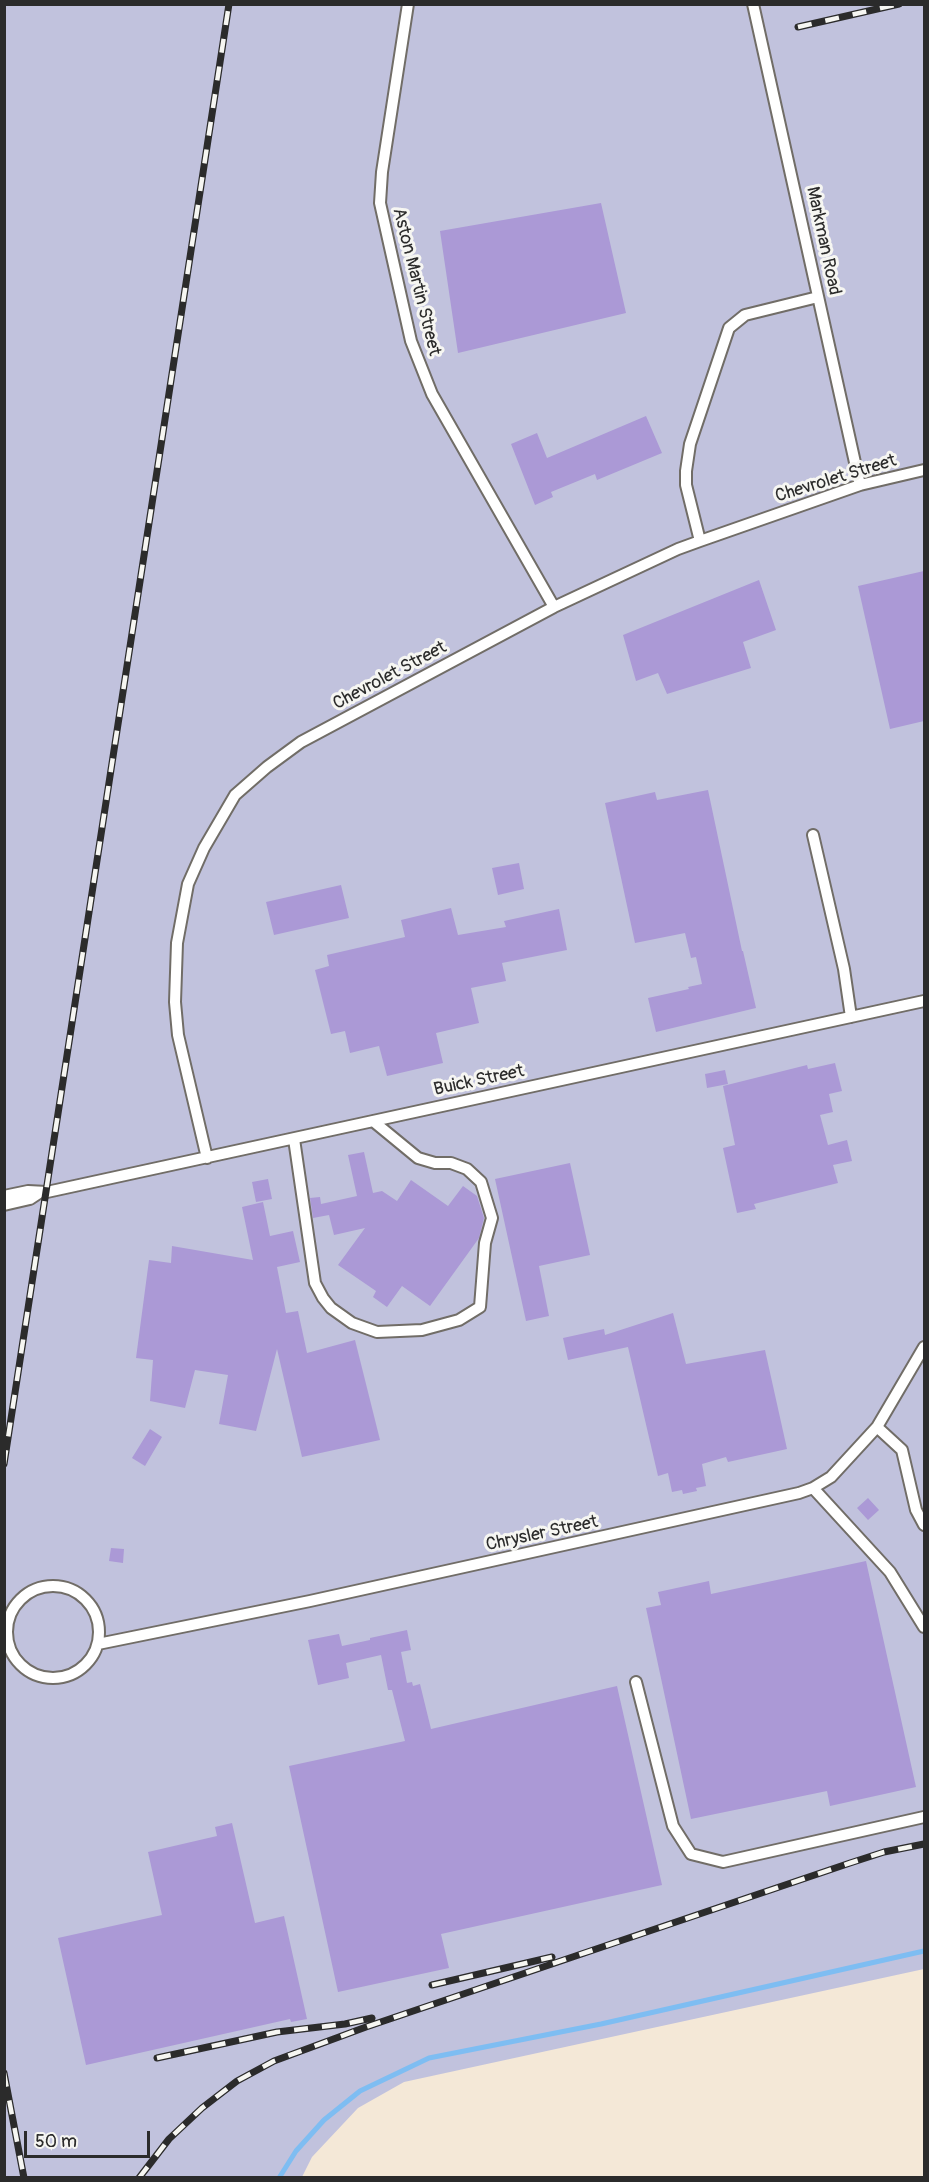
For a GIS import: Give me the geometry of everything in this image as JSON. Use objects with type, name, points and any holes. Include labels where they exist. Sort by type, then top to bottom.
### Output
[{"type":"lane","name":"Aston Martin Street","points":[[408,4],[381,172],[380,203],[411,341],[432,393],[554,606]]},
{"type":"lane","name":"Markman Road","points":[[753,4],[860,485]]},
{"type":"lane","points":[[700,541],[686,486],[686,471],[690,444],[729,328],[745,315],[818,297]]},
{"type":"lane","name":"Chevrolet Street","points":[[207,1158],[178,1035],[175,971],[177,943],[188,884],[204,848],[235,795],[301,742],[554,606],[700,541],[860,485],[924,470]]},
{"type":"lane","points":[[813,835],[844,969],[851,1017]]},
{"type":"lane","name":"Buick Street","points":[[4,1205],[30,1199],[39,1193],[924,1001]]},
{"type":"lane","points":[[294,1138],[315,1283],[331,1308],[352,1323],[377,1332],[422,1330],[459,1320],[480,1307],[485,1243],[492,1218],[481,1182],[467,1168],[418,1158],[373,1121]]},
{"type":"lane","name":"Buick Street","points":[[4,1196],[28,1191],[39,1193]]},
{"type":"lane","name":"Chrysler Street","points":[[98,1644],[310,1601],[778,1499],[813,1488],[831,1477],[877,1427],[924,1347]]},
{"type":"lane","points":[[877,1427],[902,1450],[916,1510],[924,1525]]},
{"type":"lane","points":[[813,1488],[890,1572],[924,1627]]},
{"type":"lane","points":[[52,1585],[69,1588],[84,1597],[94,1611],[99,1627],[98,1644],[91,1659],[78,1671],[62,1677],[45,1678],[29,1672],[17,1660],[9,1645],[7,1628],[11,1612],[21,1598],[36,1589],[52,1585]]},
{"type":"lane","points":[[636,1682],[673,1826],[692,1854],[723,1862],[924,1817]]},
{"type":"shaded area","points":[[5,5],[924,5],[924,1969],[404,2082],[358,2108],[312,2157],[302,2177],[5,2178]]},
{"type":"building","points":[[601,203],[626,313],[458,353],[440,231]]},
{"type":"building","points":[[646,416],[662,453],[597,480],[595,474],[551,492],[553,497],[535,505],[511,444],[537,433],[547,458]]},
{"type":"building","points":[[924,571],[924,721],[890,729],[858,586]]},
{"type":"building","points":[[759,580],[776,630],[743,642],[751,668],[667,694],[658,673],[636,681],[623,635]]},
{"type":"building","points":[[708,790],[756,1008],[656,1032],[648,998],[702,984],[696,957],[691,958],[685,933],[635,943],[605,803],[655,792],[657,800]]},
{"type":"building","points":[[519,863],[524,889],[498,895],[492,868]]},
{"type":"building","points":[[341,885],[349,918],[274,935],[266,902]]},
{"type":"building","points":[[451,908],[458,935],[506,927],[504,921],[559,909],[567,950],[502,963],[506,981],[471,988],[479,1023],[436,1033],[443,1063],[387,1076],[379,1046],[350,1053],[345,1031],[331,1034],[315,970],[329,966],[327,955],[405,937],[401,920]]},
{"type":"building","points":[[835,1063],[842,1091],[829,1094],[833,1112],[820,1115],[828,1145],[847,1140],[852,1161],[833,1165],[838,1183],[754,1204],[756,1209],[737,1213],[723,1148],[735,1145],[723,1086],[807,1065],[808,1069]]},
{"type":"building","points":[[725,1070],[728,1084],[707,1088],[705,1074]]},
{"type":"building","points":[[364,1152],[373,1193],[382,1191],[397,1201],[411,1180],[448,1206],[463,1186],[477,1196],[484,1218],[479,1238],[430,1306],[402,1286],[387,1307],[373,1297],[376,1291],[338,1265],[365,1228],[334,1235],[329,1215],[313,1218],[310,1198],[320,1197],[321,1204],[357,1196],[348,1155]]},
{"type":"building","points":[[570,1163],[590,1255],[539,1266],[549,1316],[526,1321],[495,1179]]},
{"type":"building","points":[[268,1179],[272,1199],[256,1202],[252,1182]]},
{"type":"building","points":[[263,1202],[270,1236],[293,1231],[300,1262],[277,1267],[286,1313],[298,1311],[307,1353],[355,1340],[380,1440],[302,1457],[277,1349],[256,1431],[219,1424],[228,1375],[195,1370],[185,1408],[150,1401],[153,1360],[136,1358],[149,1260],[171,1263],[172,1246],[253,1260],[242,1207]]},
{"type":"building","points":[[673,1313],[686,1364],[765,1350],[787,1449],[728,1462],[726,1457],[702,1464],[706,1486],[683,1494],[682,1490],[672,1492],[668,1473],[658,1476],[628,1347],[568,1360],[563,1338],[604,1329],[605,1335]]},
{"type":"building","points":[[150,1429],[162,1437],[145,1466],[132,1458]]},
{"type":"building","points":[[868,1498],[879,1510],[868,1520],[857,1508]]},
{"type":"building","points":[[111,1548],[124,1549],[123,1563],[109,1561]]},
{"type":"building","points":[[866,1561],[916,1787],[830,1806],[827,1791],[691,1819],[646,1608],[661,1605],[658,1592],[709,1581],[711,1594]]},
{"type":"building","points":[[407,1630],[411,1650],[401,1652],[407,1683],[412,1682],[413,1686],[420,1684],[431,1729],[617,1686],[662,1885],[441,1934],[449,1968],[338,1992],[289,1766],[405,1741],[392,1690],[388,1690],[381,1655],[346,1663],[349,1678],[318,1685],[308,1640],[339,1634],[342,1646]]},
{"type":"building","points":[[232,1823],[255,1923],[284,1916],[307,2019],[291,2022],[290,2019],[86,2065],[58,1938],[162,1915],[148,1852],[217,1836],[215,1827]]},
{"type":"waterway","points":[[279,2178],[296,2151],[324,2120],[360,2091],[429,2058],[601,2024],[924,1951]]},
{"type":"railway","points":[[4,1464],[229,4]]},
{"type":"railway","points":[[798,27],[899,4]]},
{"type":"railway","points":[[139,2178],[169,2139],[202,2108],[237,2081],[274,2061],[366,2027],[850,1863],[884,1852],[924,1844]]},
{"type":"railway","points":[[432,1985],[552,1957]]},
{"type":"railway","points":[[157,2058],[277,2032],[345,2024],[372,2018]]},
{"type":"railway","points":[[4,2073],[24,2178]]}]
